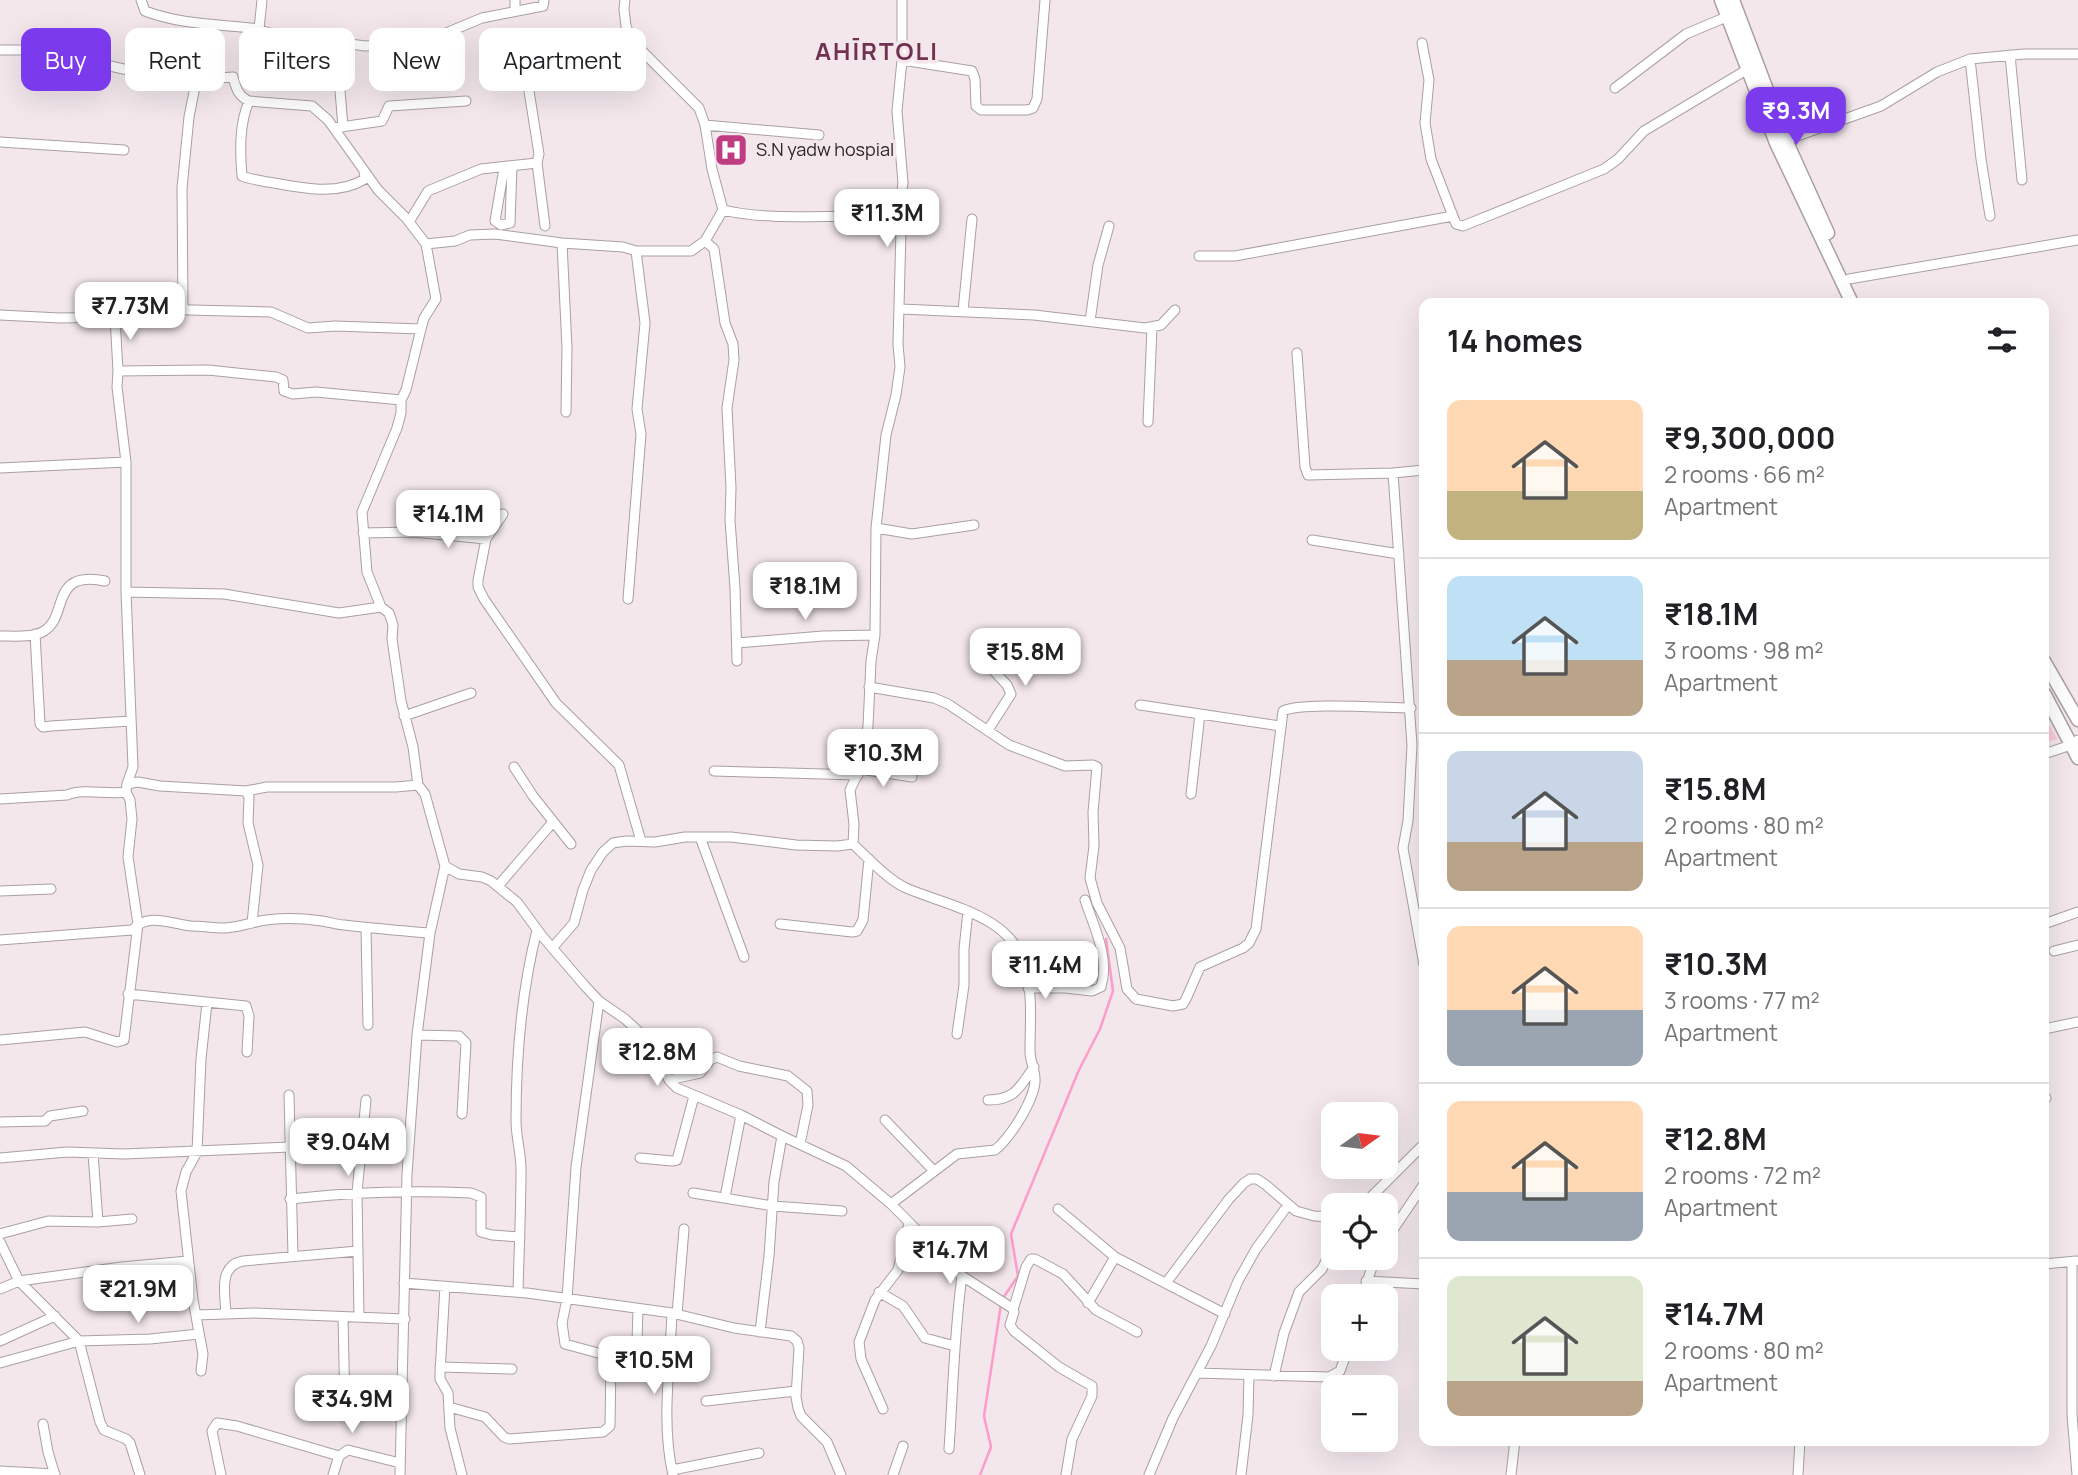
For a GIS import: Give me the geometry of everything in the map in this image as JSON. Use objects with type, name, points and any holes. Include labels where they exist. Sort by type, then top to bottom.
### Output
[{"type":"main road","points":[[1721,0],[1732,9],[1786,140],[1858,298]]},
{"type":"main road","points":[[1732,9],[1748,69],[1776,143],[1850,298]]},
{"type":"main road","points":[[2049,670],[2078,720]]},
{"type":"main road","points":[[2049,701],[2074,743],[2078,758]]},
{"type":"street","points":[[141,0],[145,11],[156,15],[203,25],[245,28]]},
{"type":"street","points":[[259,28],[262,0]]},
{"type":"street","points":[[515,0],[515,11]]},
{"type":"street","points":[[355,45],[422,43],[460,25],[543,6],[544,0]]},
{"type":"street","points":[[426,244],[456,241],[470,235],[495,234],[562,243],[623,247],[636,251],[691,251],[705,241],[723,210],[712,169],[705,125],[699,108],[632,41],[626,26],[625,0]]},
{"type":"street","points":[[891,1204],[957,1154],[995,1150],[1013,1129],[1034,1090],[1028,988],[1025,967],[1016,944],[1009,936],[958,905],[904,887],[853,844],[854,824],[850,790],[859,772],[868,726],[875,635],[876,528],[886,435],[900,368],[898,344],[901,230],[898,218],[903,183],[897,111],[902,60],[902,0]]},
{"type":"street","points":[[902,60],[972,71],[976,106],[981,110],[1033,108],[1037,99],[1045,0]]},
{"type":"street","points":[[1615,88],[1686,34],[1732,9]]},
{"type":"street","points":[[1422,43],[1429,80],[1425,123],[1431,159],[1457,224],[1472,223],[1590,177],[1618,159],[1644,131],[1748,69]]},
{"type":"street","points":[[0,50],[46,49],[73,53],[108,66],[125,68]]},
{"type":"street","points":[[1786,140],[1881,106],[1937,72],[1970,59],[2010,55],[2078,54]]},
{"type":"street","points":[[2010,55],[2022,180]]},
{"type":"street","points":[[1970,59],[1980,159],[1990,216]]},
{"type":"street","points":[[225,77],[233,77],[242,98],[249,101],[312,106],[339,128],[363,171],[426,244],[436,299],[424,318],[406,390],[401,400],[397,428],[384,457],[381,472],[362,512],[368,572],[382,607],[389,613],[393,625],[392,639],[404,716],[414,747],[418,785],[425,794],[445,866],[430,933],[417,1035],[407,1190],[400,1475]]},
{"type":"street","points":[[183,310],[182,188],[189,117],[194,91]]},
{"type":"street","points":[[338,91],[339,128]]},
{"type":"street","points":[[529,91],[539,154],[537,163],[545,226]]},
{"type":"street","points":[[249,101],[240,138],[242,176],[309,190],[360,182],[365,179],[363,171]]},
{"type":"street","points":[[339,128],[382,121],[389,106],[423,106],[466,101]]},
{"type":"street","points":[[705,125],[820,135]]},
{"type":"street","points":[[0,142],[124,149]]},
{"type":"street","points":[[409,222],[428,191],[481,169],[537,163]]},
{"type":"street","points":[[512,167],[510,223],[500,225],[495,221],[497,199],[503,174],[512,167]]},
{"type":"street","points":[[723,210],[779,216],[898,218]]},
{"type":"street","points":[[1199,256],[1235,256],[1453,216]]},
{"type":"street","points":[[963,311],[972,219]]},
{"type":"street","points":[[1090,321],[1098,265],[1109,226]]},
{"type":"street","points":[[1849,279],[2078,240]]},
{"type":"street","points":[[705,241],[714,248],[725,323],[733,344],[734,360],[727,408],[737,661]]},
{"type":"street","points":[[562,243],[567,348],[566,412]]},
{"type":"street","points":[[628,600],[641,434],[637,409],[645,323],[636,251]]},
{"type":"street","points":[[0,1040],[85,1032],[117,1042],[124,1041],[138,912],[128,857],[132,819],[127,788],[133,767],[126,592],[126,462],[117,387],[114,317],[118,306],[271,312],[308,328],[335,326],[421,329]]},
{"type":"street","points":[[901,309],[1034,315],[1152,328],[1160,325],[1175,310]]},
{"type":"street","points":[[0,315],[114,317]]},
{"type":"street","points":[[1148,422],[1152,328]]},
{"type":"street","points":[[1297,353],[1305,467],[1308,475],[1419,470]]},
{"type":"street","points":[[118,370],[208,370],[276,377],[283,380],[284,391],[293,394],[316,392],[401,400]]},
{"type":"street","points":[[0,468],[126,462]]},
{"type":"street","points":[[1394,473],[1412,745],[1408,821],[1403,848],[1419,937]]},
{"type":"street","points":[[503,514],[486,539],[478,587],[556,703],[587,737],[619,765],[641,841]]},
{"type":"street","points":[[876,528],[912,534],[974,525]]},
{"type":"street","points":[[363,533],[414,532],[486,539]]},
{"type":"street","points":[[1312,540],[1399,554]]},
{"type":"street","points":[[0,636],[43,633],[51,625],[61,598],[72,583],[91,578],[104,581]]},
{"type":"street","points":[[126,592],[224,594],[339,612],[382,607]]},
{"type":"street","points":[[35,634],[40,724],[43,727],[131,721]]},
{"type":"street","points":[[737,643],[875,635]]},
{"type":"street","points":[[979,655],[1007,685],[1011,694],[988,730]]},
{"type":"street","points":[[869,687],[934,698],[948,704],[1009,745],[1059,765],[1097,767],[1093,812],[1094,846],[1090,868],[1094,894],[1120,948],[1127,989],[1136,999],[1173,1006],[1183,1004],[1203,964],[1235,953],[1253,937],[1283,711],[1289,708],[1410,708]]},
{"type":"street","points":[[404,716],[471,693]]},
{"type":"street","points":[[1140,705],[1280,726]]},
{"type":"street","points":[[1191,794],[1200,714]]},
{"type":"street","points":[[2049,752],[2074,743]]},
{"type":"street","points":[[1412,745],[1419,745]]},
{"type":"street","points":[[514,767],[571,844]]},
{"type":"street","points":[[714,771],[859,772],[912,777]]},
{"type":"street","points":[[0,799],[67,795],[76,792],[86,794],[127,788],[138,782],[160,786],[246,791],[267,787],[418,785]]},
{"type":"street","points":[[246,791],[248,823],[258,864],[252,923]]},
{"type":"street","points":[[498,886],[553,822]]},
{"type":"street","points":[[553,947],[574,923],[586,880],[603,852],[613,843],[731,836],[796,845],[853,844]]},
{"type":"street","points":[[700,837],[744,957]]},
{"type":"street","points":[[780,925],[857,931],[863,920],[869,859]]},
{"type":"street","points":[[445,866],[459,874],[482,877],[517,902],[565,964],[599,1001],[625,1019],[649,1041],[669,1080],[677,1088],[741,1115],[846,1167],[891,1204],[962,1276],[1011,1308]]},
{"type":"street","points":[[0,891],[51,889]]},
{"type":"street","points":[[1028,988],[1092,991],[1101,987],[1104,970],[1102,953],[1085,900]]},
{"type":"street","points":[[957,1034],[964,985],[968,911]]},
{"type":"street","points":[[2049,922],[2078,912]]},
{"type":"street","points":[[0,940],[132,930],[138,924],[155,919],[192,926],[225,928],[265,919],[292,919],[430,933]]},
{"type":"street","points":[[366,928],[368,1024]]},
{"type":"street","points":[[518,1292],[521,1164],[516,1124],[517,1064],[526,971],[537,930]]},
{"type":"street","points":[[2054,951],[2078,944]]},
{"type":"street","points":[[128,994],[246,1006],[249,1016],[247,1052]]},
{"type":"street","points":[[449,1408],[485,1417],[509,1439],[608,1430],[611,1420],[609,1356],[565,1344],[561,1331],[567,1299],[576,1167],[599,1001]]},
{"type":"street","points":[[201,1371],[203,1354],[188,1261],[181,1191],[186,1172],[197,1152],[201,1059],[207,1003]]},
{"type":"street","points":[[2049,1027],[2078,1022]]},
{"type":"street","points":[[417,1035],[459,1036],[466,1043],[462,1114]]},
{"type":"street","points":[[669,1080],[702,1070],[710,1060],[717,1057],[739,1066],[779,1073],[806,1088],[807,1108],[800,1144]]},
{"type":"street","points":[[988,1100],[1008,1098],[1034,1067]]},
{"type":"street","points":[[289,1095],[293,1256]]},
{"type":"street","points":[[640,1158],[677,1160],[694,1096]]},
{"type":"street","points":[[359,1317],[357,1192],[366,1100]]},
{"type":"street","points":[[0,1122],[44,1121],[50,1116],[83,1111]]},
{"type":"street","points":[[725,1197],[741,1115]]},
{"type":"street","points":[[885,1120],[933,1171]]},
{"type":"street","points":[[760,1332],[774,1182],[782,1136]]},
{"type":"street","points":[[0,1158],[67,1152],[197,1152],[290,1147]]},
{"type":"street","points":[[1375,1193],[1419,1149]]},
{"type":"street","points":[[93,1153],[97,1222]]},
{"type":"street","points":[[1166,1283],[1244,1183],[1257,1179],[1288,1205],[1304,1214],[1321,1216]]},
{"type":"street","points":[[290,1199],[407,1190],[471,1193],[478,1195],[482,1202],[481,1232],[520,1237]]},
{"type":"street","points":[[1398,1222],[1419,1191]]},
{"type":"street","points":[[693,1193],[773,1206],[842,1211]]},
{"type":"street","points":[[1149,1475],[1173,1418],[1256,1249],[1288,1205]]},
{"type":"street","points":[[1058,1209],[1115,1257],[1225,1314]]},
{"type":"street","points":[[0,1234],[48,1221],[97,1222],[132,1219]]},
{"type":"street","points":[[883,1409],[859,1348],[861,1336],[879,1292],[898,1270],[909,1223]]},
{"type":"street","points":[[684,1229],[674,1314],[668,1413],[672,1473],[759,1453]]},
{"type":"street","points":[[0,1242],[19,1281],[79,1341],[100,1422],[104,1430],[130,1443],[140,1475]]},
{"type":"street","points":[[226,1314],[226,1270],[231,1265],[243,1261],[358,1251]]},
{"type":"street","points":[[1088,1303],[1115,1257]]},
{"type":"street","points":[[1066,1475],[1072,1439],[1092,1396],[1092,1386],[1059,1367],[1010,1325],[1011,1308],[1031,1259],[1063,1274],[1088,1303],[1137,1332]]},
{"type":"street","points":[[0,1289],[19,1281],[188,1261]]},
{"type":"street","points":[[2049,1264],[2075,1262],[2077,1475]]},
{"type":"street","points":[[1275,1376],[1284,1334],[1299,1292],[1317,1276],[1321,1269]]},
{"type":"street","points":[[1365,1284],[1371,1270]]},
{"type":"street","points":[[949,1449],[955,1325],[962,1276]]},
{"type":"street","points":[[1366,1281],[1419,1284]]},
{"type":"street","points":[[404,1283],[518,1292],[674,1314],[760,1332],[783,1334],[797,1341],[799,1348],[797,1408],[827,1442],[841,1475]]},
{"type":"street","points":[[445,1286],[440,1379],[448,1393],[450,1428],[462,1475]]},
{"type":"street","points":[[879,1292],[907,1310],[925,1338],[955,1346]]},
{"type":"street","points":[[636,1376],[638,1309]]},
{"type":"street","points":[[196,1315],[254,1313],[405,1319]]},
{"type":"street","points":[[0,1341],[55,1316]]},
{"type":"street","points":[[343,1317],[345,1408]]},
{"type":"street","points":[[0,1363],[79,1341],[150,1339],[199,1334]]},
{"type":"street","points":[[1197,1373],[1329,1377],[1336,1375],[1345,1361]]},
{"type":"street","points":[[440,1367],[512,1369]]},
{"type":"street","points":[[1241,1475],[1249,1406],[1249,1375]]},
{"type":"street","points":[[706,1401],[796,1391]]},
{"type":"street","points":[[221,1475],[212,1431],[217,1423],[237,1426],[339,1456]]},
{"type":"street","points":[[0,1471],[55,1475],[43,1424]]},
{"type":"street","points":[[1511,1475],[1514,1446]]},
{"type":"street","points":[[1798,1475],[1800,1446]]},
{"type":"street","points":[[893,1475],[903,1447]]},
{"type":"street","points":[[333,1475],[339,1456],[348,1450],[400,1463]]},
{"type":"shaded area","name":"S.N yadw hospial","points":[[715,138],[746,145],[745,160],[716,155]]},
{"type":"shaded area","points":[[2049,724],[2057,739],[2049,741]]},
{"type":"waterway","points":[[1003,1298],[1018,1276],[1011,1234],[1079,1070],[1100,1029],[1113,991],[1106,939]]},
{"type":"waterway","points":[[980,1475],[991,1447],[984,1416],[1001,1304]]},
{"type":"place","name":"S.N yadw hospial","points":[[731,150]]},
{"type":"district","name":"AHĪRTOLI","points":[[877,52]]}]
